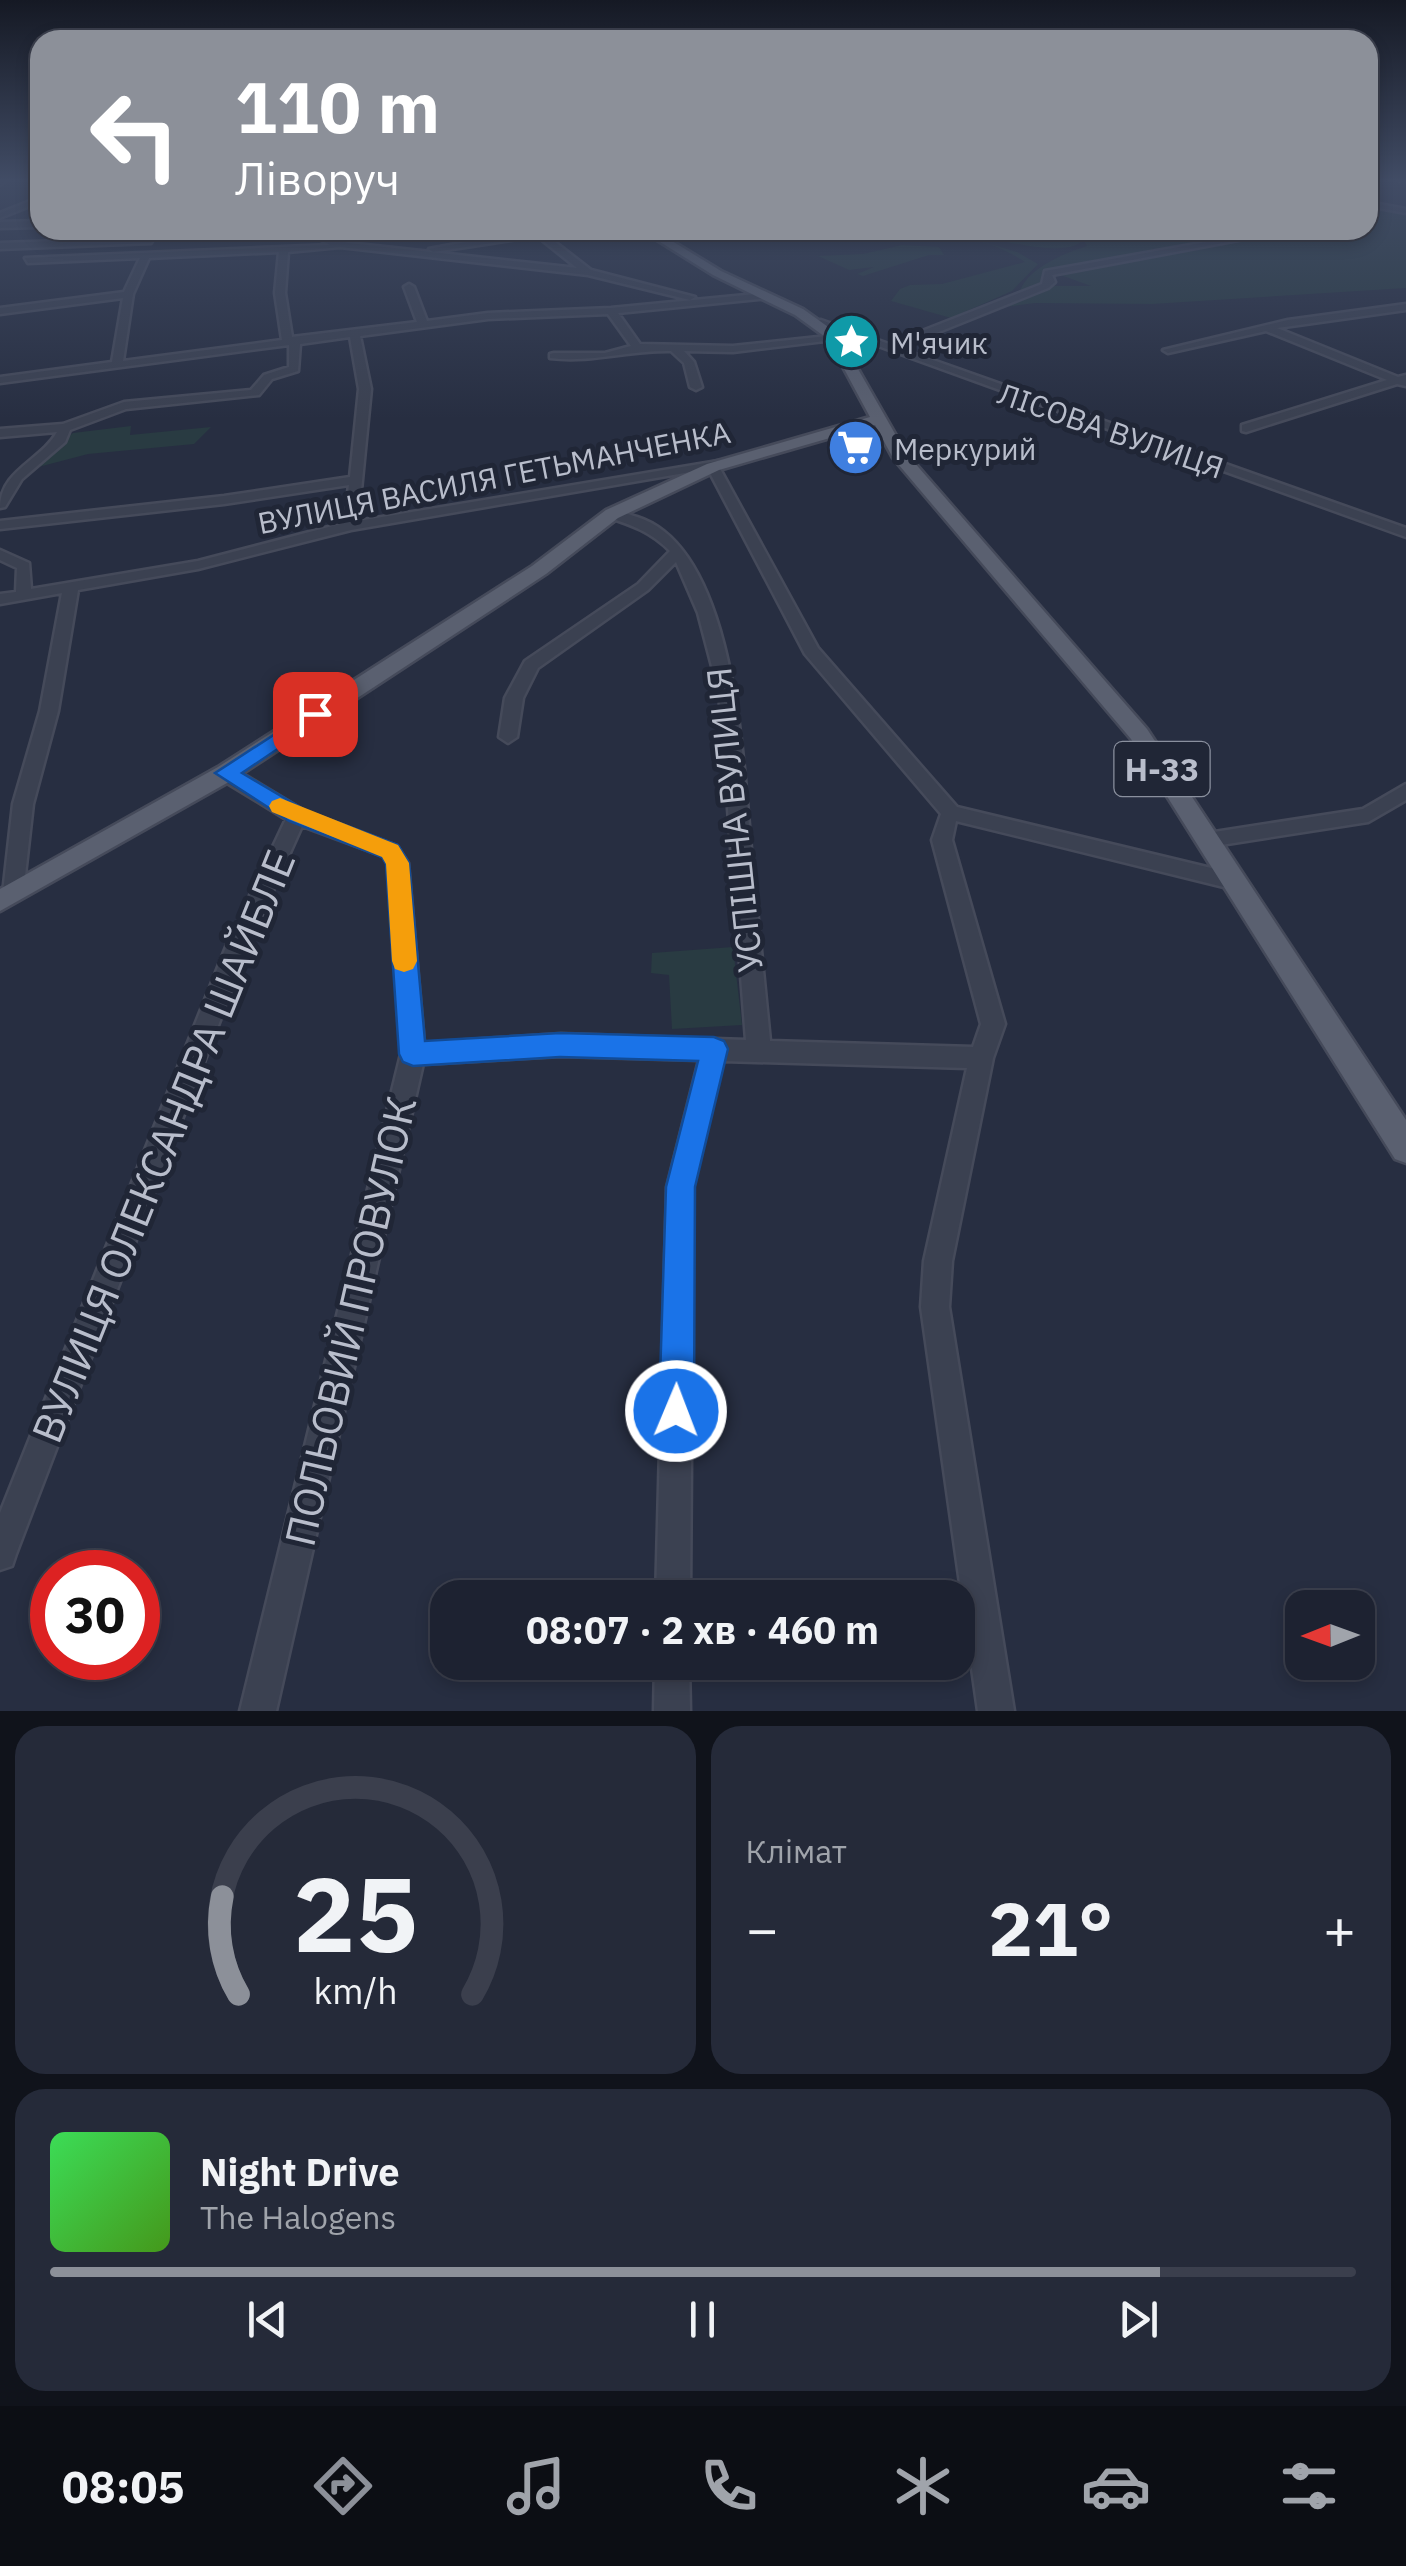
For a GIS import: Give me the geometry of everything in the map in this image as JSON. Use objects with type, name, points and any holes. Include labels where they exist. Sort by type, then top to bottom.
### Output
[{"type":"main road","name":"Н-33","points":[[695,260],[818,322],[833,337],[910,468],[1108,693],[1236,882],[1406,1148]]},
{"type":"main road","name":"ВУЛИЦЯ ВАСИЛЯ ГЕТЬМАНЧЕНКА","points":[[722,464],[878,419]]},
{"type":"main road","points":[[6,897],[226,773],[539,570],[612,514],[722,464]]},
{"type":"street","points":[[117,362],[128,294],[143,260]]},
{"type":"street","points":[[0,433],[65,428],[124,406],[255,392],[268,378],[294,369],[291,339],[280,316],[283,260]]},
{"type":"street","points":[[470,260],[588,272],[706,303]]},
{"type":"street","points":[[572,260],[588,272]]},
{"type":"street","points":[[888,348],[1045,286],[1050,282],[1046,278],[1048,272],[1117,260]]},
{"type":"street","points":[[409,288],[423,324]]},
{"type":"street","points":[[0,311],[128,294]]},
{"type":"street","points":[[0,380],[291,339],[503,315],[612,311],[766,296]]},
{"type":"street","points":[[1168,350],[1267,328],[1406,307]]},
{"type":"street","points":[[612,311],[637,347]]},
{"type":"street","name":"ЛІСОВА ВУЛИЦЯ","points":[[818,322],[1406,533]]},
{"type":"street","points":[[1267,328],[1404,381]]},
{"type":"street","points":[[351,526],[365,389],[355,332]]},
{"type":"street","points":[[554,356],[606,356],[637,347],[733,349],[833,337]]},
{"type":"street","points":[[674,348],[690,362],[696,388]]},
{"type":"street","points":[[1246,428],[1404,381]]},
{"type":"street","points":[[0,504],[16,476],[61,438],[65,428]]},
{"type":"street","points":[[722,464],[812,650],[951,813],[1236,882]]},
{"type":"street","name":"ВУЛИЦЯ ВАСИЛЯ ГЕТЬМАНЧЕНКА","points":[[0,599],[198,565],[351,526],[722,464]]},
{"type":"street","points":[[0,525],[224,500],[353,480]]},
{"type":"street","name":"УСПІШНА ВУЛИЦЯ","points":[[612,514],[644,524],[678,551],[706,613],[728,692],[759,1053]]},
{"type":"street","points":[[1382,524],[1406,516]]},
{"type":"street","points":[[508,737],[514,698],[531,665],[643,587],[678,551]]},
{"type":"street","points":[[0,554],[24,566],[23,594]]},
{"type":"street","points":[[6,897],[24,804],[49,711],[71,586]]},
{"type":"street","name":"ВУЛИЦЯ ОЛЕКСАНДРА ШАЙБЛЕ","points":[[0,1554],[239,942],[297,816],[226,773]]},
{"type":"street","points":[[1208,840],[1368,815],[1406,791]]},
{"type":"street","points":[[951,813],[942,840],[993,1024],[981,1058],[938,1261],[934,1307],[996,1711]]},
{"type":"street","name":"ПОЛЬОВИЙ ПРОВУЛОК","points":[[258,1711],[413,1054],[398,863],[390,851],[297,816]]},
{"type":"street","points":[[413,1054],[560,1045],[981,1058]]},
{"type":"street","points":[[674,1580],[680,1187],[714,1049]]},
{"type":"street","points":[[672,1680],[672,1711]]},
{"type":"shaded area","points":[[827,260],[914,260],[863,276],[857,274],[874,267],[849,270]]},
{"type":"shaded area","points":[[1021,260],[1038,264],[1012,291],[951,318],[891,301],[900,289],[910,285],[942,284],[1025,262]]},
{"type":"shaded area","points":[[1053,260],[1406,260],[1406,288],[1152,304],[1035,303],[991,309],[1049,286],[1091,286],[1055,273],[1046,282],[1020,291],[1039,268]]},
{"type":"shaded area","points":[[131,426],[130,435],[211,427],[194,444],[88,454],[27,470],[73,433]]},
{"type":"shaded area","points":[[733,947],[742,1025],[672,1029],[669,975],[651,973],[652,953]]},
{"type":"slow traffic","points":[[280,806],[390,851],[398,863],[404,961]]},
{"type":"place","name":"М'ячик","points":[[851,342]]},
{"type":"place","name":"Меркурий","points":[[855,448]]},
{"type":"route","points":[[315,714],[226,773],[297,816],[390,851],[398,863],[413,1054],[560,1045],[714,1049],[680,1187],[676,1411]]}]
